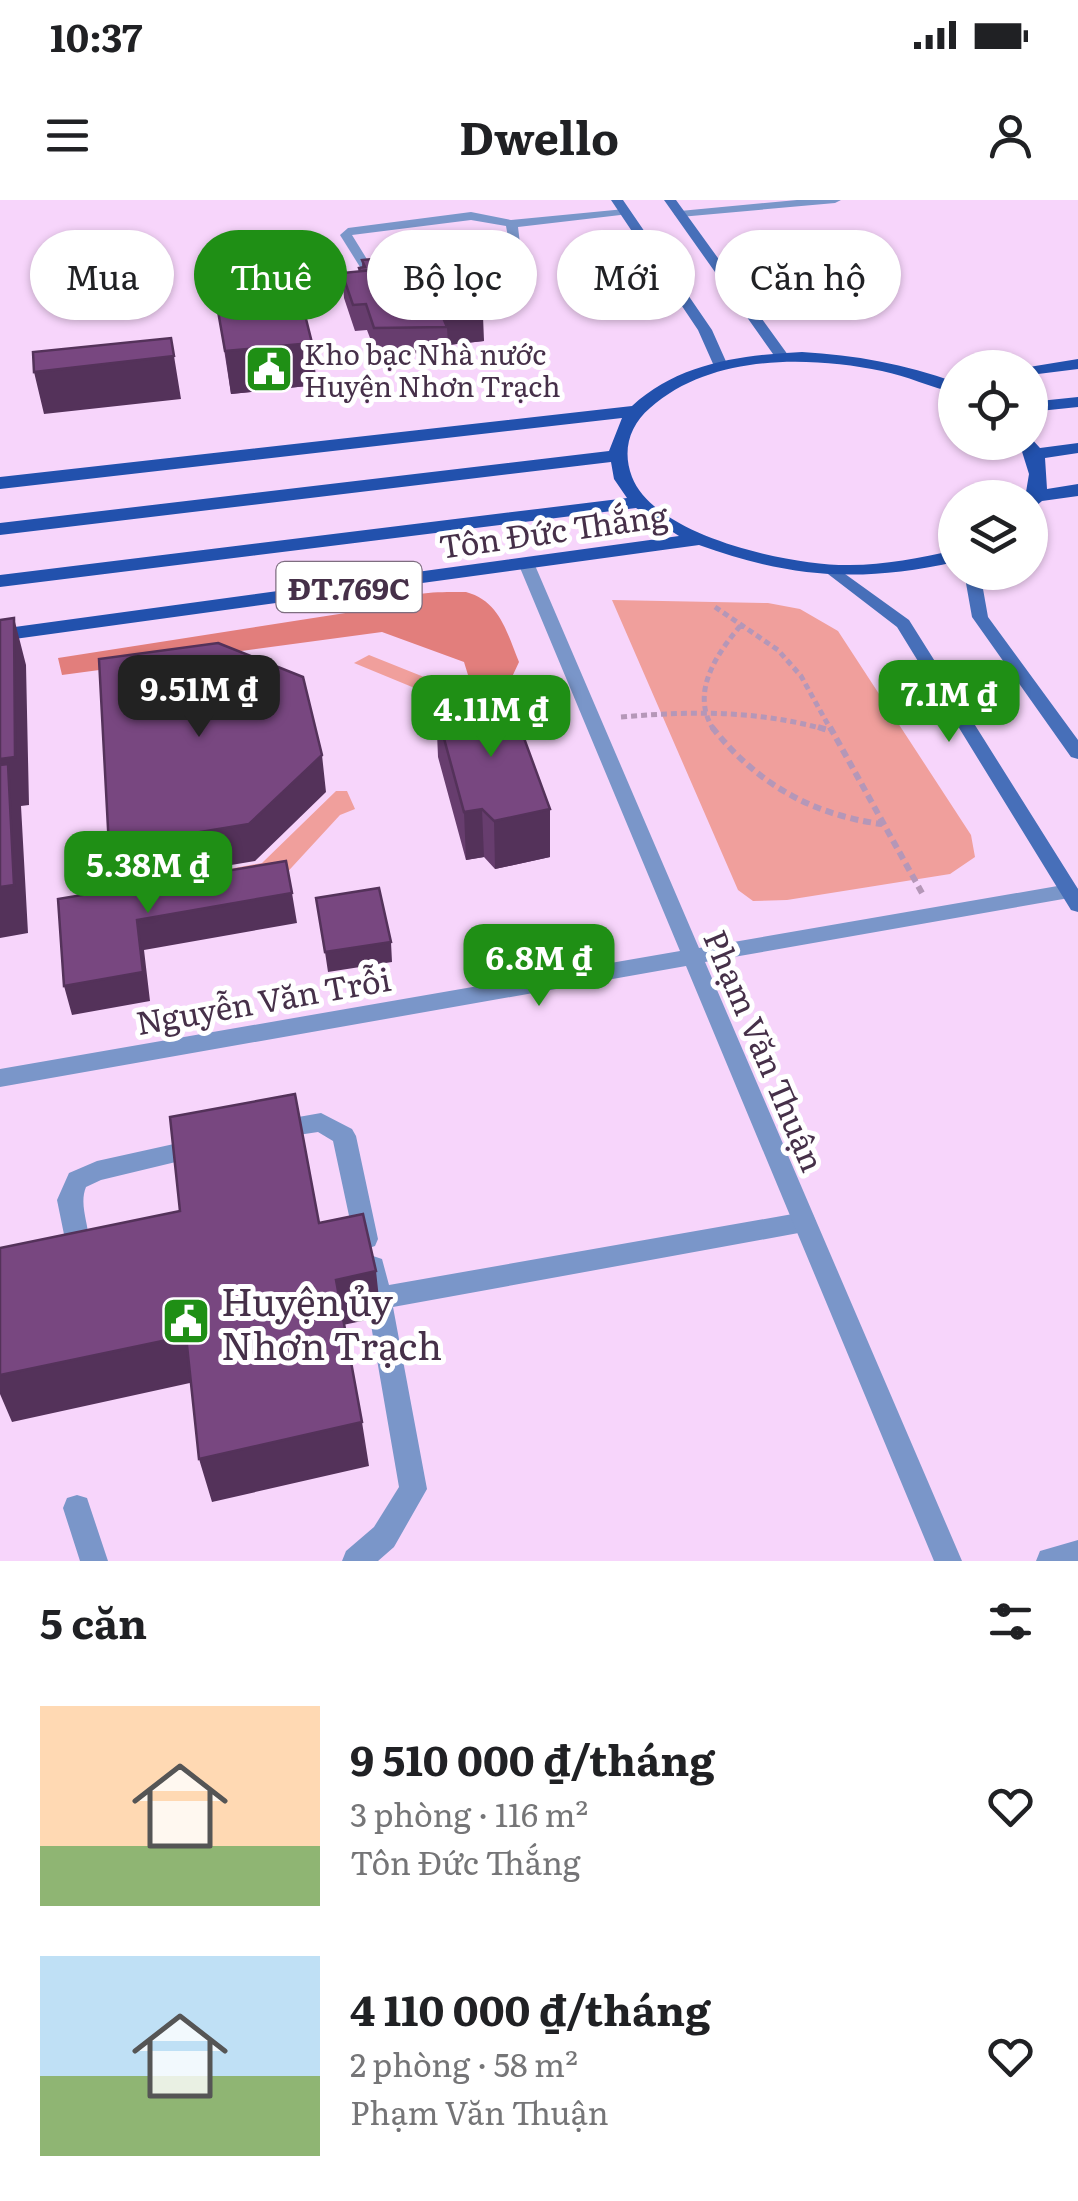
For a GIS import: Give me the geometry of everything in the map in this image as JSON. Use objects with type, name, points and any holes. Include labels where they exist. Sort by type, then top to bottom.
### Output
[{"type":"main road","points":[[938,380],[864,362],[783,358],[721,366],[669,384],[633,412],[620,432],[617,456],[624,479],[642,502],[666,522],[698,540],[762,561],[834,571],[906,568],[938,560]]},
{"type":"main road","points":[[1048,368],[1078,364]]},
{"type":"main road","points":[[1048,405],[1078,402]]},
{"type":"main road","points":[[0,483],[633,412]]},
{"type":"main road","points":[[1048,448],[1078,448]]},
{"type":"main road","name":"Tôn Đức Thắng","points":[[0,530],[617,456]]},
{"type":"main road","points":[[1048,497],[1078,490]]},
{"type":"main road","name":"Tôn Đức Thắng","points":[[0,582],[642,502]]},
{"type":"main road","name":"Tôn Đức Thắng","points":[[0,635],[698,540]]},
{"type":"street","points":[[670,200],[783,358]]},
{"type":"street","points":[[680,214],[835,200]]},
{"type":"street","points":[[367,269],[346,236],[358,228],[471,216],[511,224],[621,206],[704,330],[721,366]]},
{"type":"street","points":[[511,224],[512,230]]},
{"type":"street","name":"Phạm Văn Thuận","points":[[526,563],[948,1561]]},
{"type":"street","points":[[834,571],[903,624],[1073,898]]},
{"type":"street","points":[[975,590],[980,617],[1078,753]]},
{"type":"street","name":"Nguyễn Văn Trỗi","points":[[0,1078],[934,914],[1073,898]]},
{"type":"street","points":[[77,1248],[69,1200],[77,1180],[97,1171],[321,1122],[344,1136],[379,1298],[412,1489],[384,1538],[356,1561]]},
{"type":"street","points":[[379,1298],[804,1222]]},
{"type":"street","points":[[77,1508],[94,1561]]},
{"type":"street","points":[[1050,1561],[1078,1554]]},
{"type":"path","points":[[716,607],[778,650],[801,676],[934,914]]},
{"type":"path","points":[[742,624],[722,646],[711,672],[704,710],[714,730],[771,787],[850,822],[884,824]]},
{"type":"path","points":[[590,720],[704,710],[755,713],[830,731]]},
{"type":"shaded area","points":[[466,592],[495,610],[519,662],[512,677],[494,685],[501,709],[480,714],[464,662],[382,632],[62,675],[58,658],[384,607],[423,594]]},
{"type":"shaded area","points":[[612,600],[768,603],[800,609],[838,631],[971,835],[975,857],[950,874],[787,900],[753,901],[738,890]]},
{"type":"shaded area","points":[[369,655],[432,683],[417,689],[354,663]]},
{"type":"shaded area","points":[[336,791],[347,791],[355,809],[340,815],[281,879],[178,896],[159,882],[262,863]]},
{"type":"building","points":[[367,271],[367,307],[353,305],[347,273]]},
{"type":"building","points":[[220,320],[306,320],[312,343],[225,351]]},
{"type":"building","points":[[371,320],[444,320],[447,327],[374,328]]},
{"type":"building","points":[[171,338],[174,356],[34,372],[33,352]]},
{"type":"building","points":[[14,618],[15,757],[0,759],[0,620]]},
{"type":"building","points":[[218,643],[303,677],[322,755],[249,824],[109,847],[99,659]]},
{"type":"building","points":[[510,700],[550,809],[494,821],[482,809],[464,812],[436,709]]},
{"type":"building","points":[[8,764],[14,885],[0,887],[0,765]]},
{"type":"building","points":[[286,861],[292,893],[137,920],[143,972],[64,986],[58,899]]},
{"type":"building","points":[[379,888],[391,942],[325,952],[316,898]]},
{"type":"building","name":"Huyện ủy Nhơn Trạch","points":[[295,1094],[319,1223],[363,1214],[376,1271],[336,1280],[362,1422],[199,1459],[186,1336],[0,1375],[0,1248],[180,1211],[170,1117]]},
{"type":"place","name":"Kho bạc Nhà nước Huyện Nhơn Trạch","points":[[269,369]]},
{"type":"place","name":"Huyện ủy Nhơn Trạch","points":[[186,1321]]}]
